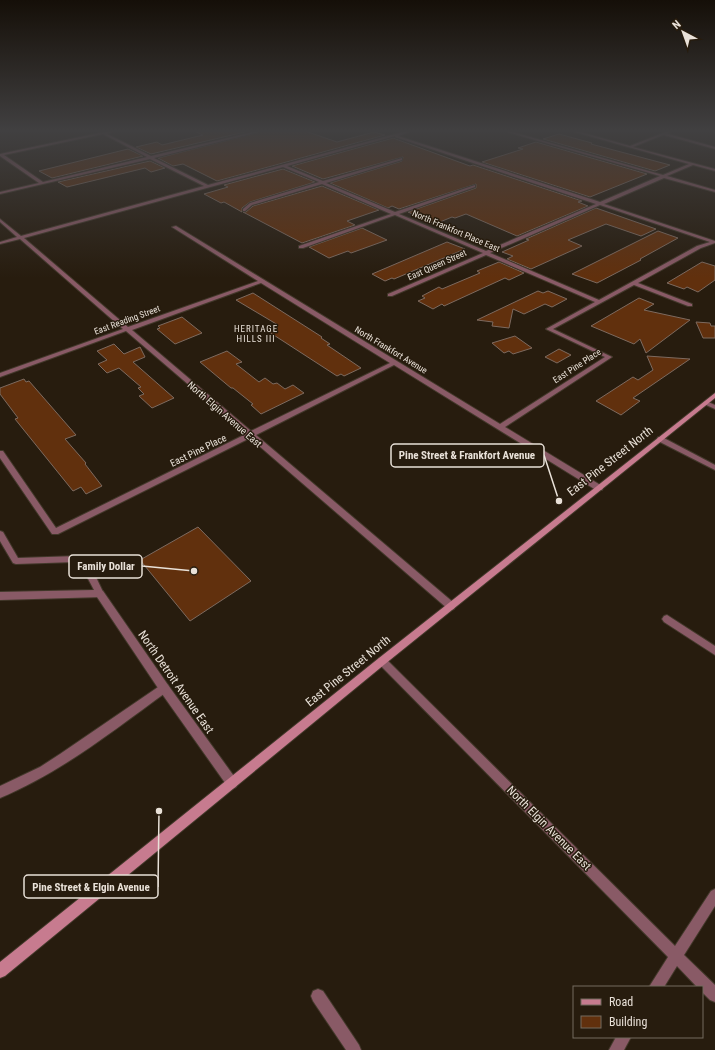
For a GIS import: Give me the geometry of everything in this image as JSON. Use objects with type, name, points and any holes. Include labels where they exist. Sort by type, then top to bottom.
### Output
[{"type":"main road","name":"East Pine Street North","points":[[0,971],[382,661],[715,395]]},
{"type":"street","points":[[38,180],[42,183]]},
{"type":"street","points":[[0,193],[55,180]]},
{"type":"street","points":[[196,180],[208,186]]},
{"type":"street","points":[[0,243],[231,180]]},
{"type":"street","name":"North Frankfort Place East","points":[[317,180],[600,302]]},
{"type":"street","points":[[244,210],[251,204],[329,180]]},
{"type":"street","points":[[530,180],[715,242]]},
{"type":"street","name":"East Queen Street","points":[[390,295],[657,180]]},
{"type":"street","points":[[675,180],[715,191]]},
{"type":"street","points":[[301,247],[474,186]]},
{"type":"street","name":"North Elgin Avenue East","points":[[0,220],[451,606]]},
{"type":"street","name":"North Frankfort Avenue","points":[[174,227],[599,488]]},
{"type":"street","name":"East Pine Place","points":[[500,427],[609,357],[549,329],[699,247],[715,242]]},
{"type":"street","name":"East Reading Street","points":[[0,375],[261,281]]},
{"type":"street","points":[[634,283],[690,305]]},
{"type":"street","name":"East Pine Place","points":[[2,458],[54,532],[394,363]]},
{"type":"street","points":[[706,403],[715,407]]},
{"type":"street","points":[[660,439],[715,468]]},
{"type":"street","name":"North Detroit Avenue East","points":[[0,534],[16,561],[77,559],[86,566],[94,579],[100,594],[164,688],[232,783]]},
{"type":"street","points":[[0,596],[100,594]]},
{"type":"street","points":[[667,619],[715,651]]},
{"type":"street","name":"North Elgin Avenue East","points":[[382,661],[715,996]]},
{"type":"street","points":[[0,792],[21,783],[73,754],[164,688]]},
{"type":"street","points":[[657,986],[715,895]]},
{"type":"street","points":[[318,996],[354,1050]]},
{"type":"street","points":[[616,1050],[623,1038]]},
{"type":"building","points":[[67,180],[96,180],[67,187],[58,182]]},
{"type":"building","points":[[242,180],[310,180],[315,182],[250,202],[242,208],[242,212],[224,202],[221,203],[204,194],[228,187],[224,185]]},
{"type":"building","points":[[340,180],[518,180],[582,201],[578,202],[588,206],[517,236],[466,214],[455,218],[452,217],[435,224],[408,212],[476,188],[476,184],[399,209],[392,206],[388,208],[330,183]]},
{"type":"building","points":[[538,180],[632,180],[590,197]]},
{"type":"building","points":[[322,186],[379,210],[347,221],[355,225],[302,243],[243,212],[246,212],[253,206]]},
{"type":"building","points":[[596,208],[656,229],[641,236],[606,224],[568,240],[582,246],[531,269],[507,259],[513,256],[502,252],[529,240],[526,239]]},
{"type":"building","points":[[362,228],[387,240],[351,253],[348,251],[329,258],[309,247]]},
{"type":"building","points":[[658,231],[678,238],[640,259],[641,260],[597,283],[572,274]]},
{"type":"building","points":[[447,242],[465,249],[394,279],[392,278],[385,281],[372,274]]},
{"type":"building","points":[[499,262],[524,273],[509,280],[505,278],[444,306],[442,304],[433,309],[418,301],[425,298],[422,296],[439,287],[442,289],[480,273],[477,271]]},
{"type":"building","points":[[702,262],[715,266],[715,280],[698,292],[687,287],[684,289],[667,283]]},
{"type":"building","points":[[538,291],[543,293],[548,291],[567,299],[552,307],[545,304],[524,314],[513,309],[509,328],[492,326],[493,322],[477,320]]},
{"type":"building","points":[[253,293],[322,337],[321,338],[330,344],[327,345],[361,368],[344,376],[341,374],[337,376],[266,330],[278,325],[236,300]]},
{"type":"building","points":[[639,298],[654,304],[644,310],[690,320],[646,353],[640,339],[634,344],[591,326]]},
{"type":"building","points":[[182,317],[202,333],[175,344],[157,329],[160,328],[158,326]]},
{"type":"building","points":[[696,322],[710,323],[711,326],[715,326],[715,338],[703,338]]},
{"type":"building","points":[[515,336],[532,348],[513,354],[509,351],[504,353],[492,343]]},
{"type":"building","points":[[114,344],[124,354],[140,347],[145,357],[133,362],[174,398],[152,408],[139,396],[144,394],[138,388],[141,387],[119,368],[107,373],[98,364],[107,360],[97,351]]},
{"type":"building","points":[[559,349],[571,355],[557,363],[545,357]]},
{"type":"building","points":[[227,351],[242,362],[236,364],[259,382],[265,378],[273,384],[277,383],[285,389],[293,385],[304,393],[261,414],[251,405],[253,404],[200,362]]},
{"type":"building","points":[[647,356],[690,359],[633,398],[640,401],[621,415],[596,401],[633,377],[638,380],[653,370]]},
{"type":"building","points":[[24,379],[26,382],[29,381],[76,435],[65,439],[86,463],[85,464],[102,486],[86,494],[81,487],[73,491],[15,419],[18,418],[0,394],[0,388]]},
{"type":"building","points":[[198,527],[251,581],[190,621],[140,560]]},
{"type":"place","name":"Pine Street & Frankfort Avenue","points":[[559,501]]},
{"type":"place","name":"Family Dollar","points":[[194,571]]},
{"type":"place","name":"Pine Street & Elgin Avenue","points":[[159,811]]},
{"type":"district","name":"HERITAGE HILLS III","points":[[256,334]]}]
